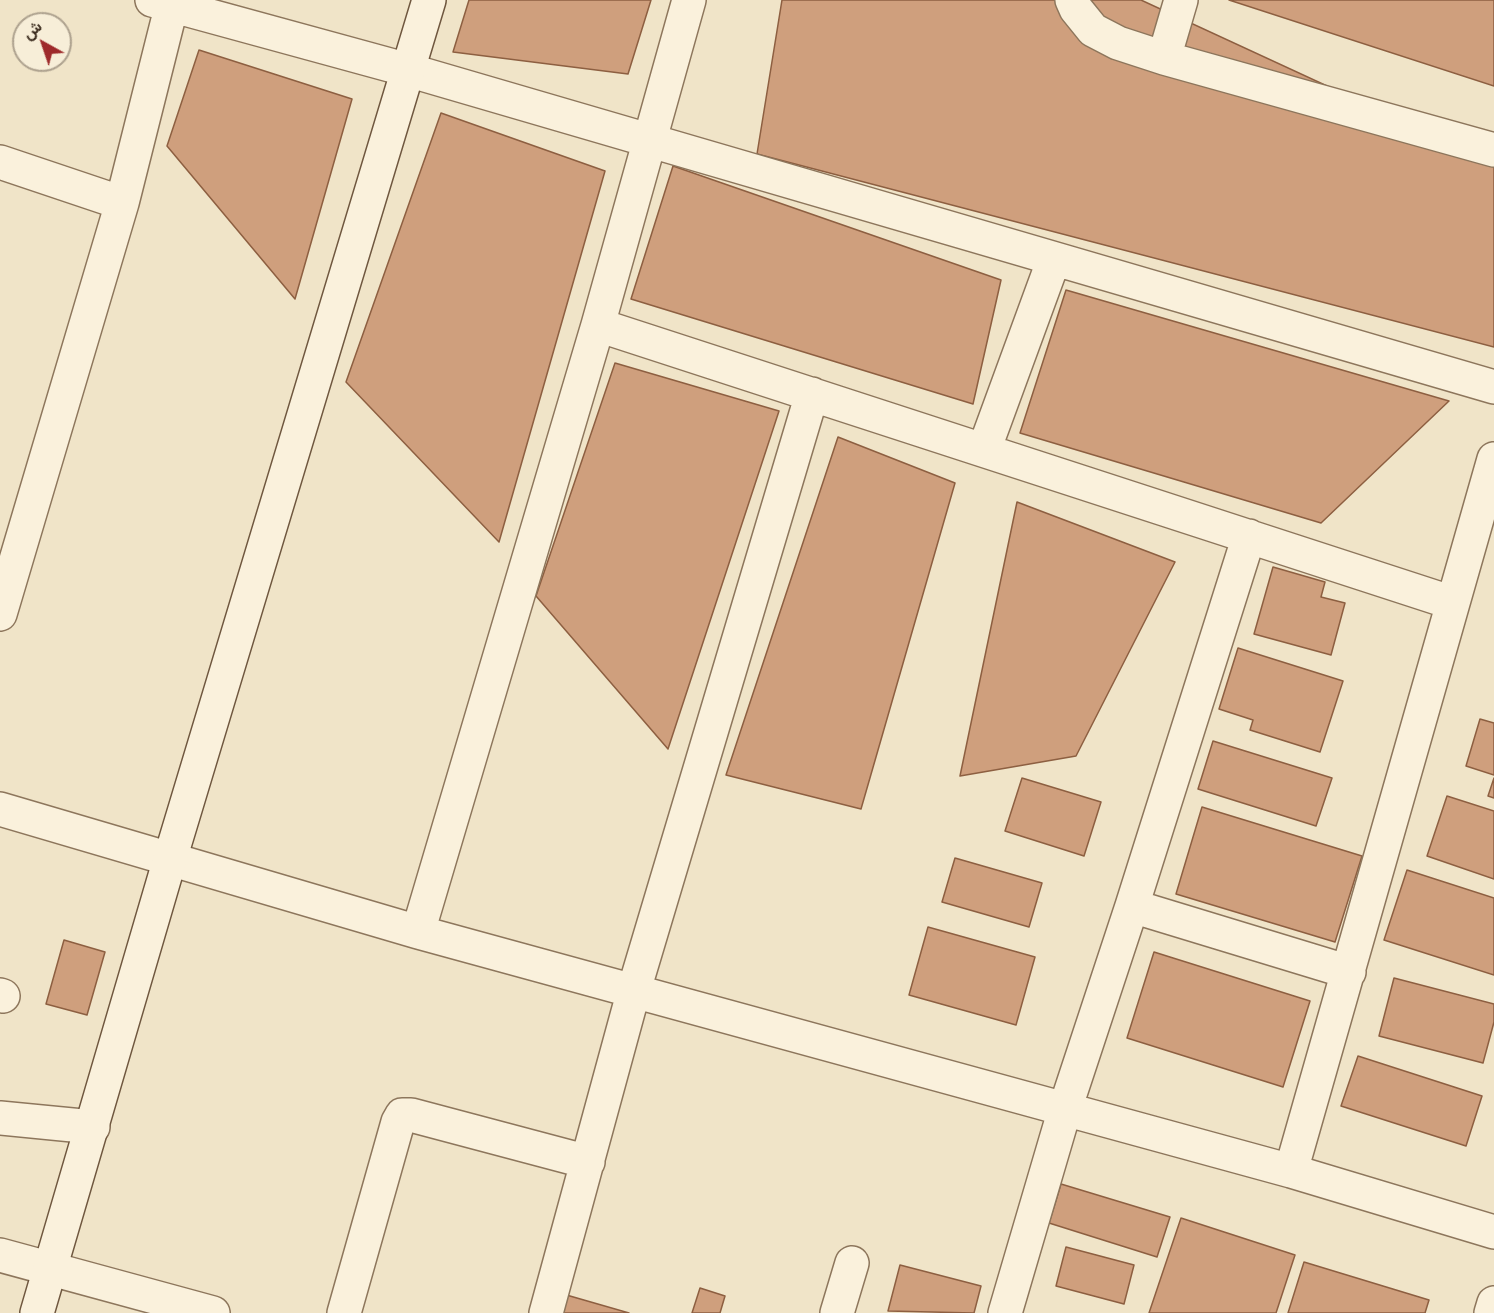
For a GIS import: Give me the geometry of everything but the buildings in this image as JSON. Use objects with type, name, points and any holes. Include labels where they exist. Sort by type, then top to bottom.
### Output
[{"type":"street","points":[[38,1313],[170,859],[429,0]]},
{"type":"street","points":[[418,932],[598,326],[689,0]]},
{"type":"street","points":[[1072,0],[1076,9],[1093,30],[1118,43],[1164,58],[1494,150]]},
{"type":"street","points":[[1164,58],[1181,0]]},
{"type":"street","points":[[0,614],[122,203],[165,2],[408,70],[1494,387]]},
{"type":"street","points":[[0,162],[122,203]]},
{"type":"street","points":[[984,450],[1054,259]]},
{"type":"street","points":[[598,326],[1454,603]]},
{"type":"street","points":[[546,1313],[634,990],[812,394]]},
{"type":"street","points":[[1291,1172],[1494,459]]},
{"type":"street","points":[[1005,1313],[1065,1109],[1249,536]]},
{"type":"street","points":[[0,809],[418,932],[1291,1172],[1494,1232]]},
{"type":"street","points":[[1132,906],[1349,972]]},
{"type":"street","points":[[344,1313],[398,1122],[402,1115],[411,1115],[588,1162]]},
{"type":"street","points":[[0,1118],[93,1127]]},
{"type":"street","points":[[0,1255],[213,1313]]},
{"type":"street","points":[[837,1313],[852,1263]]},
{"type":"street","points":[[1491,1313],[1494,1303]]}]
